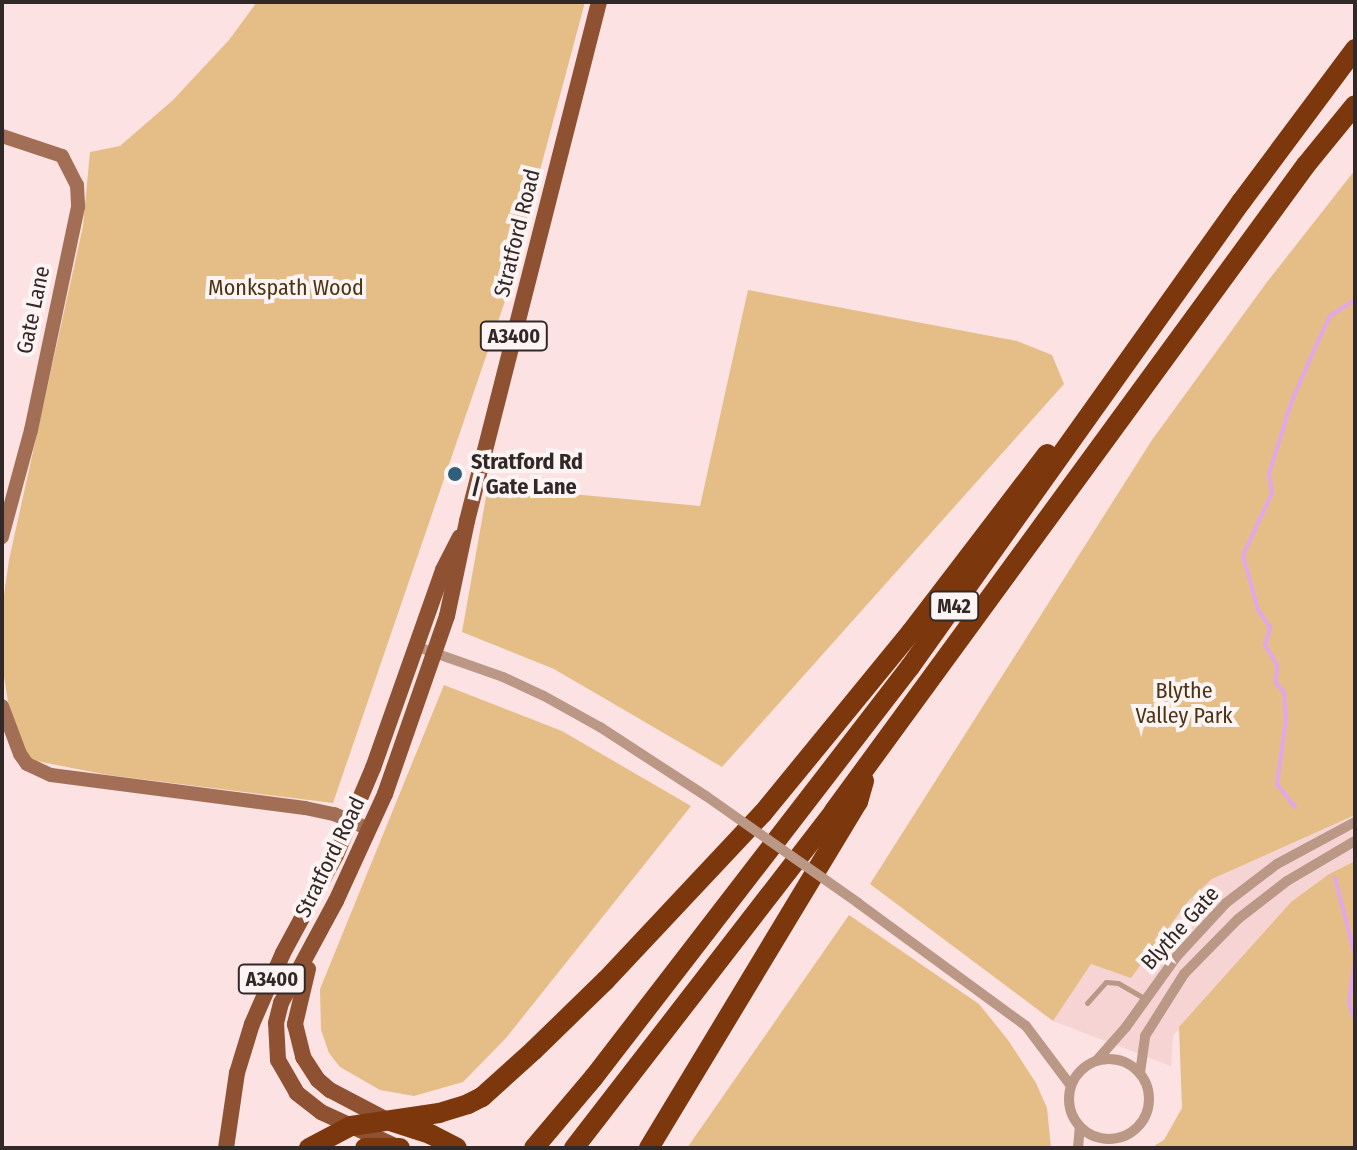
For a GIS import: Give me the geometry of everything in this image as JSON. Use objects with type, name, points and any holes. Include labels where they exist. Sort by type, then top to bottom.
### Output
[{"type":"highway","name":"M42","points":[[534,1148],[594,1077],[910,667],[1136,349],[1355,49]]},
{"type":"highway","name":"M42","points":[[574,1148],[682,1012],[870,762],[1306,165],[1355,105]]},
{"type":"highway","points":[[309,1148],[351,1126],[439,1113],[482,1097],[606,980],[763,813],[911,632],[1020,486],[1136,349]]},
{"type":"highway","points":[[649,1147],[858,802],[870,762]]},
{"type":"highway","points":[[385,1119],[430,1134],[457,1148]]},
{"type":"highway","points":[[365,1148],[400,1148]]},
{"type":"main road","name":"Stratford Road","points":[[400,1148],[321,1112],[297,1093],[285,1076],[275,1042],[281,1003],[336,901],[369,829],[405,739],[459,574],[467,521],[599,2]]},
{"type":"main road","name":"Stratford Road","points":[[226,1148],[237,1073],[252,1024],[350,820],[443,570],[467,521]]},
{"type":"main road","points":[[336,901],[297,1004],[296,1038],[303,1057],[318,1080],[385,1119]]},
{"type":"street","name":"Gate Lane","points":[[2,136],[62,156],[77,185],[78,207],[31,430],[2,537]]},
{"type":"street","points":[[415,646],[503,677],[544,696],[600,727],[706,796],[1017,1018],[1059,1066],[1071,1086]]},
{"type":"street","points":[[2,706],[20,754],[27,764],[51,775],[305,808],[350,820],[369,829]]},
{"type":"street","name":"Blythe Gate","points":[[1097,1060],[1177,956],[1226,903],[1277,864],[1355,822]]},
{"type":"street","name":"Blythe Gate","points":[[1140,1073],[1145,1036],[1184,974],[1238,919],[1274,890],[1338,847],[1355,841]]},
{"type":"street","points":[[1078,1148],[1080,1127],[1070,1108],[1071,1086],[1076,1075],[1097,1060],[1120,1060],[1140,1073],[1146,1084],[1148,1108],[1136,1129],[1126,1135],[1102,1139],[1080,1127]]},
{"type":"lane","points":[[1087,1003],[1106,982],[1118,983],[1145,999]]},
{"type":"shaded area","points":[[1355,815],[1355,861],[1329,874],[1291,902],[1173,1036],[1171,1066],[1053,1021],[1091,964],[1189,900],[1212,879]]},
{"type":"green space","name":"Monkspath Wood","points":[[257,2],[585,2],[505,301],[333,803],[108,775],[31,760],[12,726],[2,665],[2,609],[9,560],[83,226],[90,152],[120,146],[173,100],[229,40]]},
{"type":"green space","name":"Blythe Valley Park","points":[[1355,170],[1355,815],[1212,879],[1189,900],[1131,978],[1091,964],[1053,1021],[870,884],[1152,440],[1267,282]]},
{"type":"green space","points":[[748,290],[1017,341],[1052,355],[1064,384],[722,767],[554,669],[462,632],[488,486],[700,506]]},
{"type":"green space","points":[[444,685],[562,731],[691,806],[506,1038],[463,1082],[414,1096],[380,1090],[340,1067],[329,1053],[321,1030],[320,989]]},
{"type":"green space","points":[[1355,861],[1355,1148],[1151,1148],[1164,1140],[1182,1108],[1179,1027],[1291,902],[1329,874]]},
{"type":"green space","points":[[849,915],[979,1004],[1008,1040],[1036,1083],[1047,1108],[1051,1148],[687,1148]]},
{"type":"waterway","points":[[1295,807],[1277,784],[1286,720],[1284,692],[1276,683],[1277,665],[1265,645],[1270,627],[1258,610],[1243,555],[1272,493],[1269,474],[1291,403],[1315,348],[1330,316],[1355,300]]},
{"type":"waterway","points":[[1335,878],[1355,956]]},
{"type":"waterway","points":[[1355,957],[1349,1003],[1355,1020]]},
{"type":"place","name":"Stratford Rd / Gate Lane","points":[[455,474]]}]
